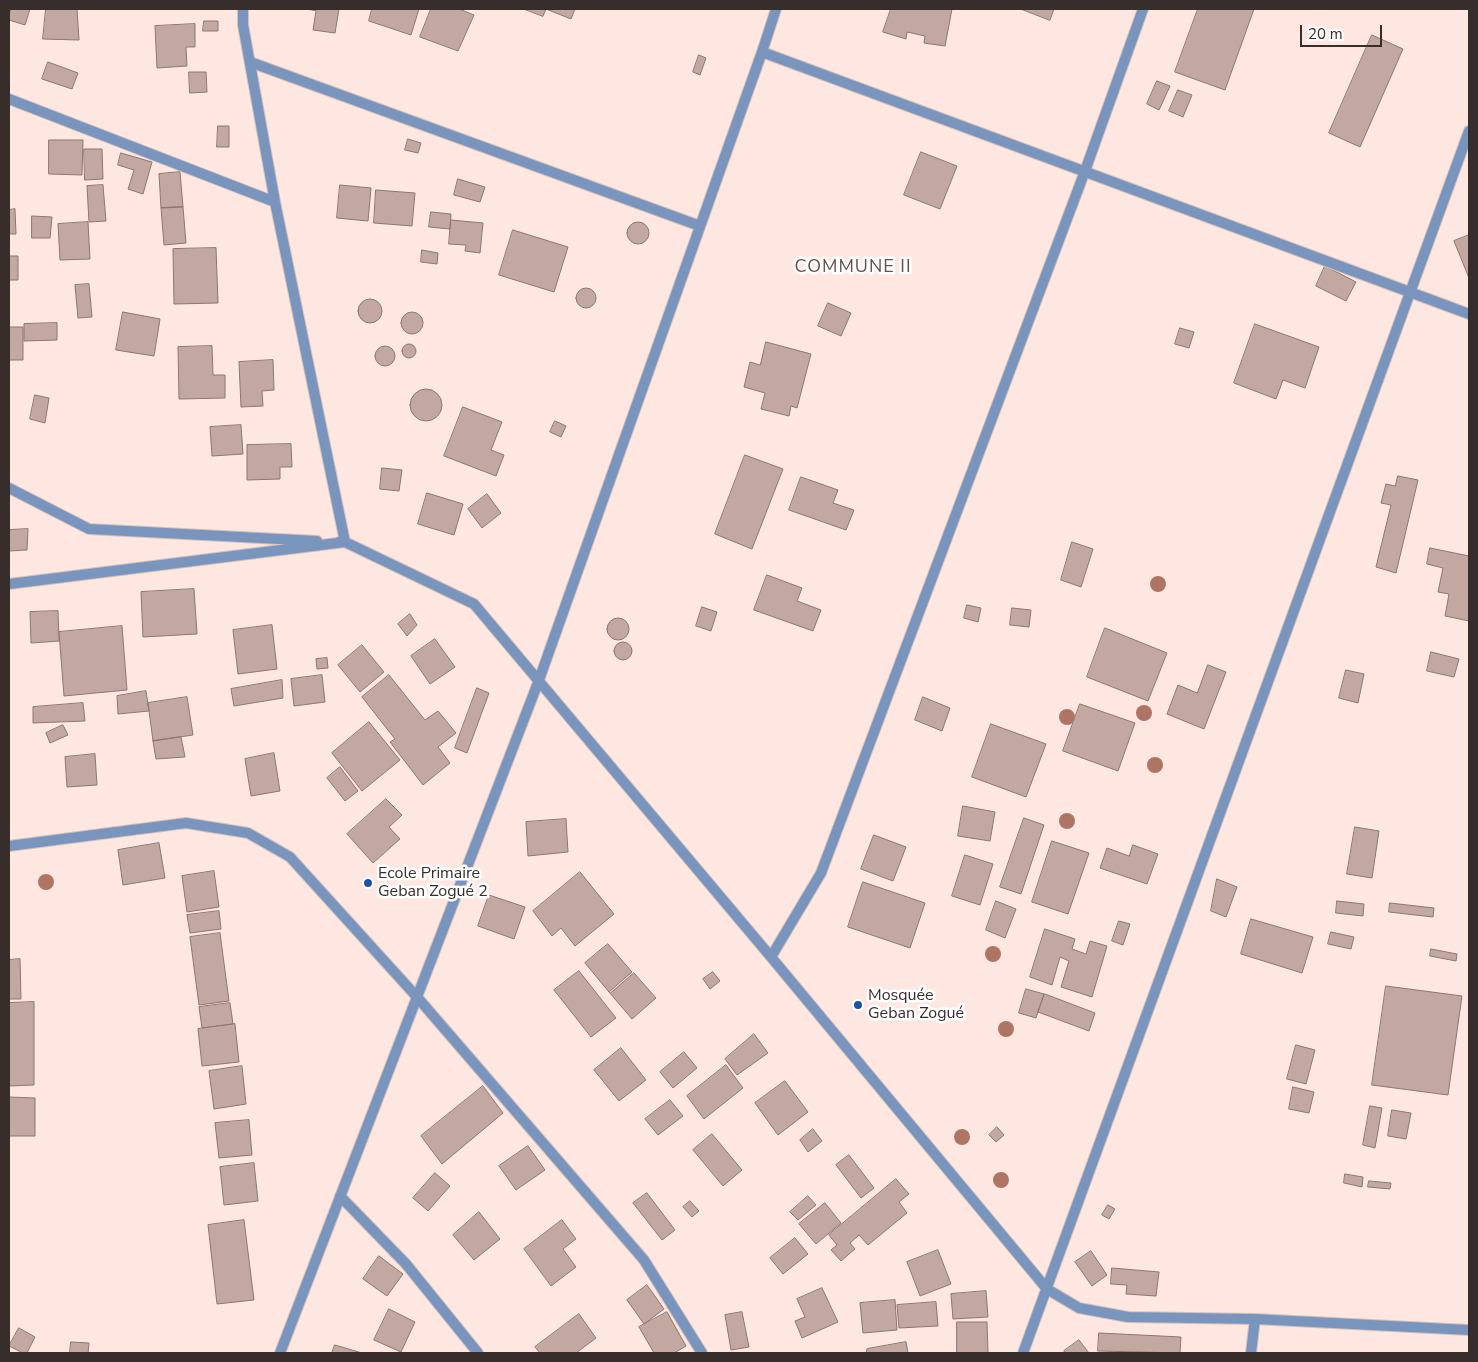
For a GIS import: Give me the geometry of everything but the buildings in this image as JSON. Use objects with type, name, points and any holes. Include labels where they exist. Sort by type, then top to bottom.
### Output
[{"type":"street","points":[[243,9],[243,25],[275,202],[345,542]]},
{"type":"street","points":[[280,1353],[538,680],[776,9]]},
{"type":"street","points":[[771,957],[821,873],[1144,9]]},
{"type":"street","points":[[762,52],[1469,314]]},
{"type":"street","points":[[250,62],[700,226]]},
{"type":"street","points":[[9,99],[275,202]]},
{"type":"street","points":[[1024,1353],[1469,130]]},
{"type":"street","points":[[9,488],[88,529],[345,542],[474,604],[1047,1289],[1079,1308],[1128,1317],[1254,1319],[1469,1330]]},
{"type":"street","points":[[9,584],[345,542]]},
{"type":"street","points":[[9,846],[186,823],[248,833],[290,858],[417,997],[644,1260],[702,1353]]},
{"type":"street","points":[[340,1196],[406,1264],[478,1353]]},
{"type":"street","points":[[1251,1353],[1254,1319]]},
{"type":"place","name":"Ecole Primaire Geban Zogué 2","points":[[368,883]]},
{"type":"place","name":"Mosquée Geban Zogué","points":[[858,1005]]},
{"type":"district","name":"COMMUNE II","points":[[853,268]]}]
